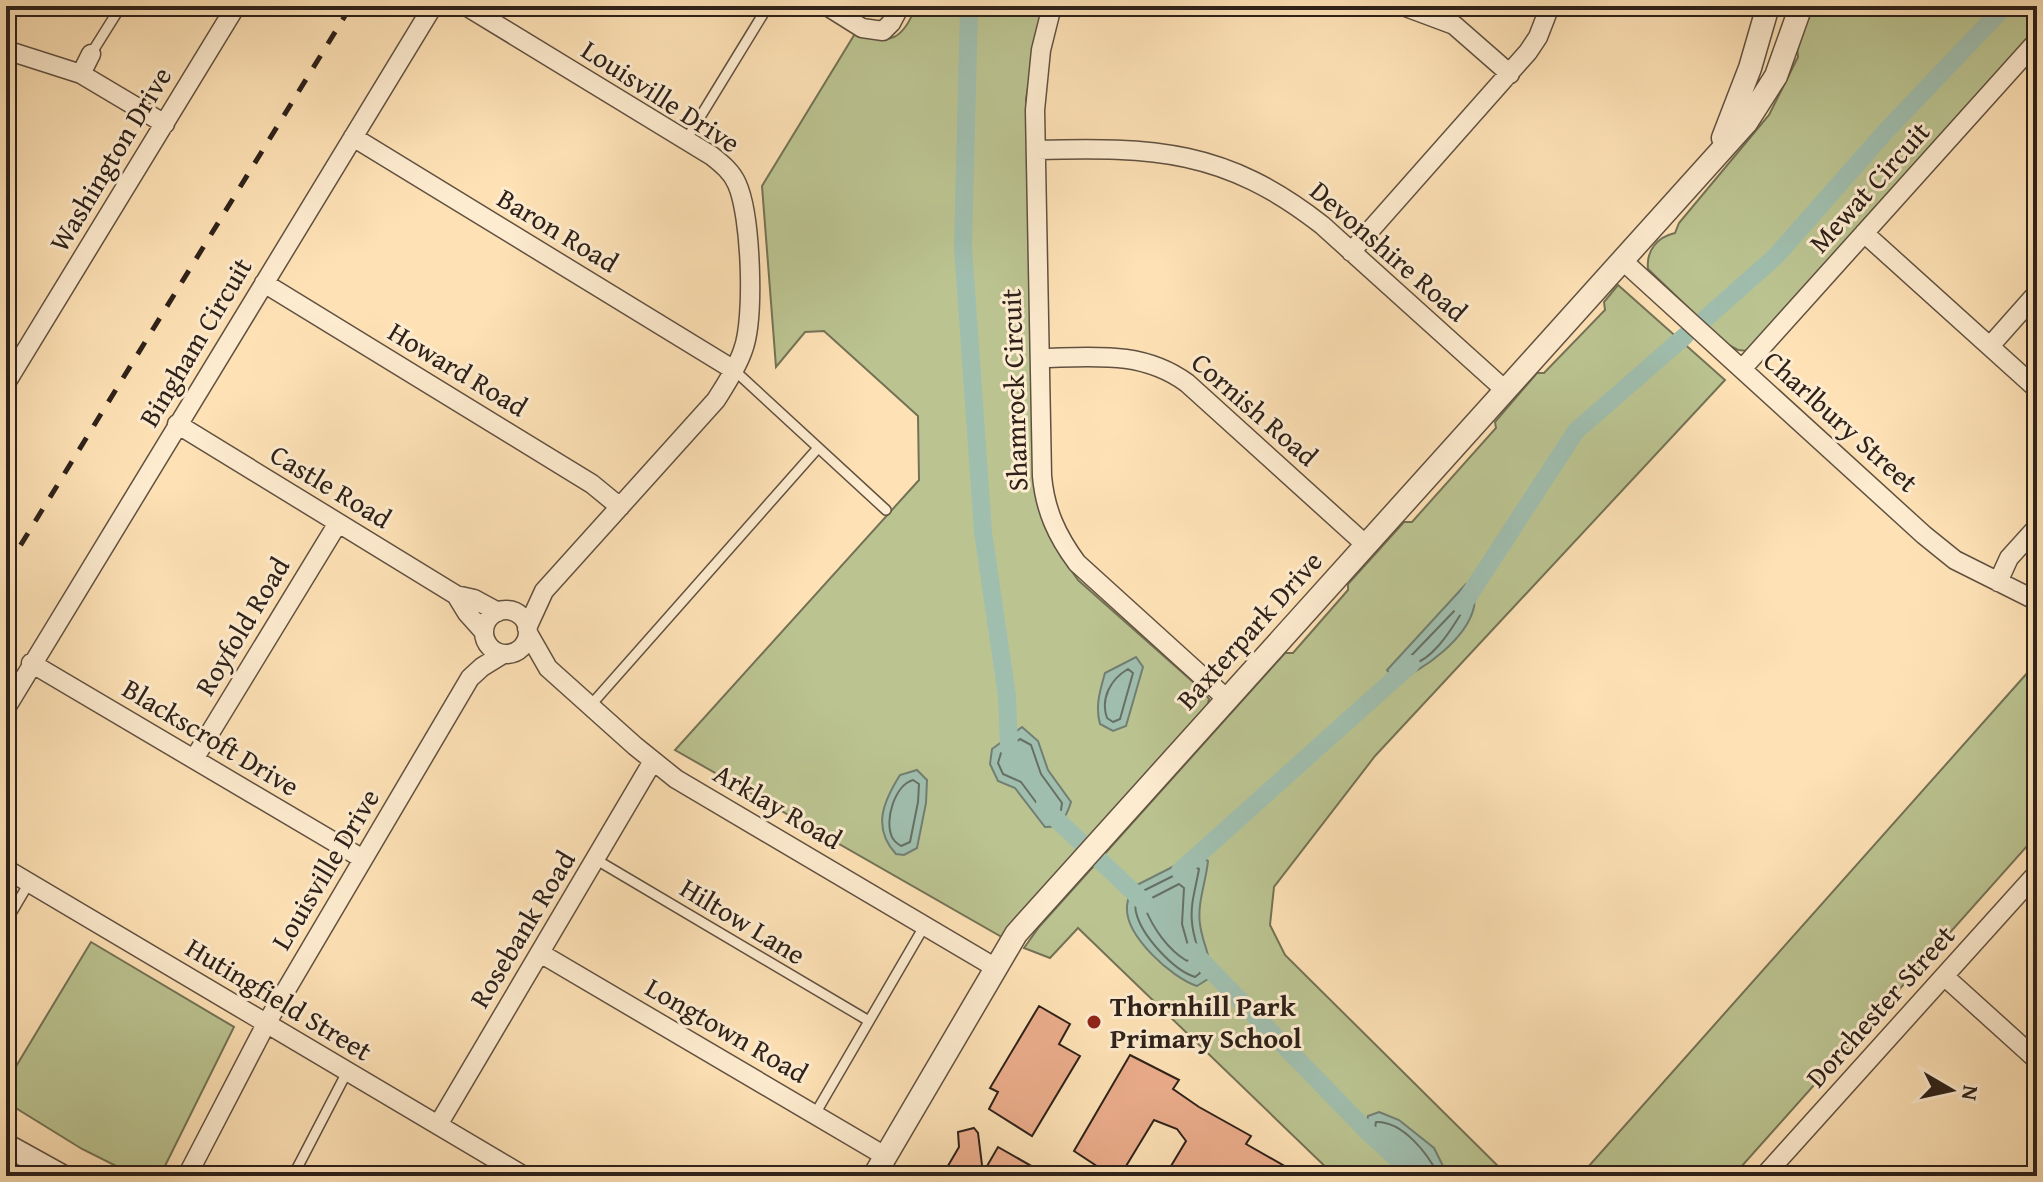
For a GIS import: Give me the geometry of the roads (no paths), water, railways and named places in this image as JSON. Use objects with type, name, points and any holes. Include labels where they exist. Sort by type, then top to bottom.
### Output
[{"type":"street","name":"Washington Drive","points":[[6,383],[14,353],[165,124],[236,6]]},
{"type":"street","name":"Bingham Circuit","points":[[6,708],[433,6]]},
{"type":"street","name":"Louisville Drive","points":[[466,6],[712,156],[732,174],[743,202],[751,312],[744,349],[734,370],[716,400],[544,591],[528,631]]},
{"type":"street","points":[[827,6],[872,31],[883,31],[900,6]]},
{"type":"street","name":"Shamrock Circuit","points":[[1052,6],[1038,71],[1036,150],[1044,492],[1060,538],[1087,574],[1227,699]]},
{"type":"street","points":[[1403,6],[1454,25],[1510,74]]},
{"type":"street","points":[[1351,252],[1510,74],[1538,37],[1550,6]]},
{"type":"street","name":"Baxterpark Drive","points":[[1714,158],[1734,116],[1768,6]]},
{"type":"street","name":"Baxterpark Drive","points":[[880,1166],[1016,934],[1746,123],[1768,91],[1784,59],[1801,6]]},
{"type":"street","name":"Mewat Circuit","points":[[1742,369],[2037,41]]},
{"type":"street","points":[[6,50],[81,74],[165,124]]},
{"type":"street","points":[[81,74],[91,54]]},
{"type":"street","name":"Baron Road","points":[[353,137],[734,370]]},
{"type":"street","name":"Devonshire Road","points":[[1036,150],[1126,149],[1168,153],[1242,175],[1309,215],[1505,390]]},
{"type":"street","points":[[1864,233],[2037,389]]},
{"type":"street","name":"Charlbury Street","points":[[1622,260],[1924,535],[1955,560],[2037,601]]},
{"type":"street","name":"Howard Road","points":[[264,283],[592,484],[620,507]]},
{"type":"street","points":[[1990,346],[2037,293]]},
{"type":"street","name":"Cornish Road","points":[[1040,358],[1121,357],[1146,361],[1168,371],[1187,383],[1366,545]]},
{"type":"street","name":"Castle Road","points":[[177,424],[456,595],[501,611]]},
{"type":"street","name":"Royfold Road","points":[[194,759],[338,523]]},
{"type":"street","points":[[1998,582],[2009,558],[2037,527]]},
{"type":"street","name":"Louisville Drive","points":[[501,611],[544,591]]},
{"type":"street","name":"Castle Road","points":[[456,595],[484,634]]},
{"type":"street","points":[[501,611],[520,615],[528,631],[525,643],[508,654],[492,650],[484,634],[486,622],[501,611]]},
{"type":"street","name":"Arklay Road","points":[[528,631],[548,668],[676,779],[996,968]]},
{"type":"street","name":"Louisville Drive","points":[[187,1176],[266,1024],[470,678],[484,634]]},
{"type":"street","name":"Louisville Drive","points":[[470,678],[482,667],[508,654]]},
{"type":"street","name":"Arklay Road","points":[[508,654],[548,668]]},
{"type":"street","name":"Blackscroft Drive","points":[[31,663],[363,859]]},
{"type":"street","name":"Rosebank Road","points":[[438,1125],[653,761]]},
{"type":"street","name":"Hutingfield Street","points":[[6,869],[524,1176]]},
{"type":"street","name":"Dorchester Street","points":[[1764,1176],[2037,873]]},
{"type":"street","name":"Longtown Road","points":[[540,953],[815,1114],[880,1166]]},
{"type":"street","points":[[1944,976],[2037,1060]]},
{"type":"street","points":[[6,1145],[62,1176]]},
{"type":"lane","points":[[91,54],[121,6]]},
{"type":"lane","points":[[686,140],[768,6]]},
{"type":"lane","points":[[734,370],[886,510]]},
{"type":"lane","points":[[590,706],[818,448]]},
{"type":"lane","name":"Hiltow Lane","points":[[595,859],[869,1021]]},
{"type":"lane","points":[[6,922],[29,883]]},
{"type":"lane","points":[[815,1114],[925,925]]},
{"type":"lane","points":[[293,1176],[347,1072]]},
{"type":"water","points":[[1466,584],[1474,587],[1474,605],[1463,630],[1431,661],[1395,680],[1387,670]]},
{"type":"water","points":[[1136,657],[1143,667],[1126,726],[1113,731],[1100,724],[1098,711],[1105,673]]},
{"type":"water","points":[[1022,727],[1038,741],[1048,770],[1071,802],[1065,816],[1051,827],[1045,827],[1015,788],[998,781],[990,764],[992,749]]},
{"type":"water","points":[[917,770],[927,780],[917,848],[904,855],[896,854],[884,834],[885,805],[900,775]]},
{"type":"water","points":[[1198,854],[1208,861],[1199,916],[1209,970],[1208,979],[1197,986],[1163,965],[1142,943],[1128,918],[1127,907],[1131,888]]},
{"type":"water","points":[[1379,1112],[1399,1120],[1434,1148],[1448,1176],[1406,1176],[1365,1129],[1368,1116]]},
{"type":"waterway","points":[[969,6],[963,247],[983,532],[1007,696],[1009,748],[1016,759]]},
{"type":"waterway","points":[[1706,318],[1775,257],[1887,130],[2005,6]]},
{"type":"waterway","points":[[1462,606],[1576,431],[1685,336]]},
{"type":"waterway","points":[[1180,871],[1411,664]]},
{"type":"waterway","points":[[1045,804],[1052,815],[1146,904]]},
{"type":"waterway","points":[[1192,951],[1368,1132],[1415,1176]]},
{"type":"railway","points":[[6,569],[351,6]]},
{"type":"place","name":"Thornhill Park Primary School","points":[[1094,1022]]}]
